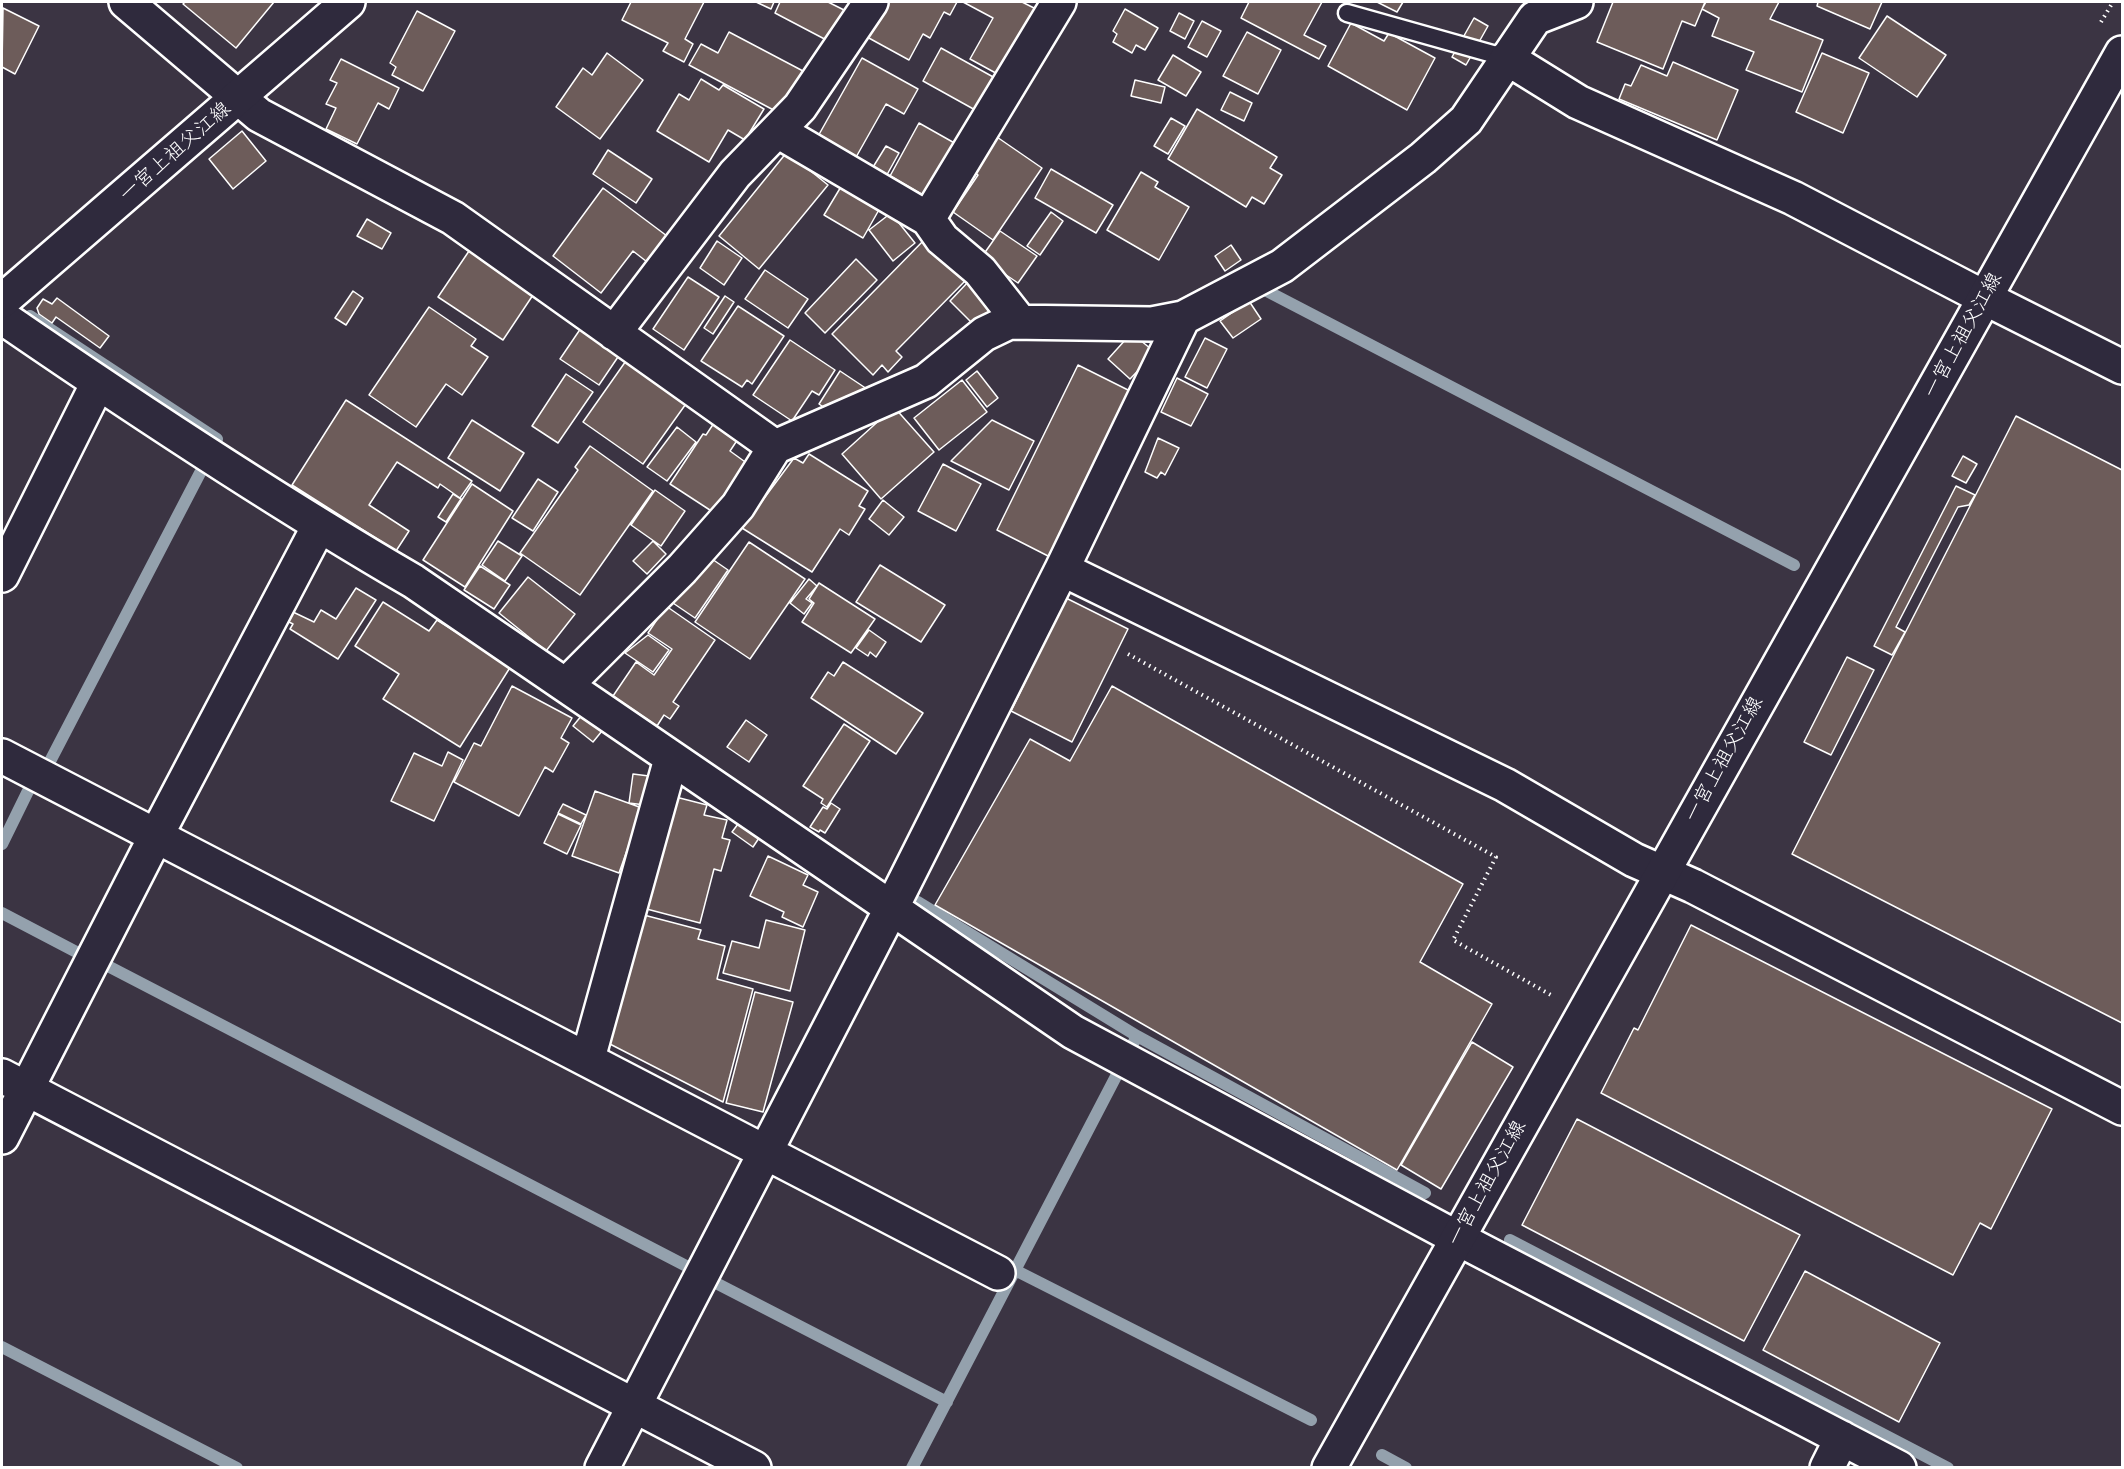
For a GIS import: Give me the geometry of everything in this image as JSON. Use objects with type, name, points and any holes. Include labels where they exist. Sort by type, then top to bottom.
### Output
[{"type":"street","points":[[126,2],[259,115],[453,218],[775,447]]},
{"type":"street","name":"一宮上祖父江線","points":[[2,301],[348,2]]},
{"type":"street","points":[[614,333],[735,174],[800,107],[871,2]]},
{"type":"street","points":[[928,219],[1059,2]]},
{"type":"street","points":[[567,684],[682,569],[738,506],[775,447],[926,381],[984,334],[1010,322],[1152,324],[1183,318],[1282,266],[1423,158],[1466,120],[1535,18],[1576,2]]},
{"type":"street","name":"一宮上祖父江線","points":[[1329,1467],[2122,53]]},
{"type":"street","points":[[1507,58],[1578,102],[1793,198],[2122,367]]},
{"type":"street","points":[[778,131],[928,219],[942,239],[980,271],[1020,322]]},
{"type":"street","points":[[2,317],[98,383],[319,526],[413,581],[567,684],[671,759],[1073,1032],[1457,1238],[1899,1467]]},
{"type":"street","points":[[602,1467],[891,909],[1062,569],[1183,318]]},
{"type":"street","points":[[2,575],[98,383]]},
{"type":"street","points":[[2,1137],[14,1082],[156,836],[319,526]]},
{"type":"street","points":[[1062,569],[1506,785],[1634,860],[1662,872],[2122,1108]]},
{"type":"street","points":[[2,756],[588,1058],[998,1273]]},
{"type":"street","points":[[588,1058],[671,759]]},
{"type":"street","points":[[14,1082],[754,1467]]},
{"type":"street","points":[[1827,1467],[1842,1438]]},
{"type":"lane","points":[[1347,13],[1507,58]]},
{"type":"path","points":[[1128,654],[1496,857],[1453,940],[1557,998]]},
{"type":"building","points":[[185,2],[274,2],[236,48],[183,4]]},
{"type":"building","points":[[631,2],[704,2],[685,39],[693,44],[684,62],[663,51],[668,43],[622,20]]},
{"type":"building","points":[[756,2],[774,2],[771,9]]},
{"type":"building","points":[[780,2],[828,2],[850,13],[834,44],[775,13]]},
{"type":"building","points":[[887,2],[957,2],[950,15],[944,12],[930,38],[923,34],[909,60],[867,37]]},
{"type":"building","points":[[963,2],[1022,2],[1040,11],[1003,77],[970,59],[993,18]]},
{"type":"building","points":[[1249,2],[1322,2],[1304,35],[1326,46],[1319,59],[1241,18]]},
{"type":"building","points":[[1377,2],[1403,2],[1397,12]]},
{"type":"building","points":[[1613,2],[1705,2],[1695,26],[1682,21],[1663,69],[1597,42]]},
{"type":"building","points":[[1706,2],[1779,2],[1770,19],[1823,40],[1802,92],[1746,70],[1754,52],[1712,36],[1719,18],[1702,9]]},
{"type":"building","points":[[1818,2],[1882,2],[1870,29],[1817,6]]},
{"type":"building","points":[[3,8],[39,26],[15,74],[2,67]]},
{"type":"building","points":[[1125,9],[1158,28],[1145,50],[1136,45],[1132,53],[1113,42],[1117,34],[1113,31]]},
{"type":"building","points":[[417,11],[455,31],[423,91],[392,75],[396,67],[390,63]]},
{"type":"building","points":[[1179,13],[1194,21],[1185,39],[1170,31]]},
{"type":"building","points":[[1887,16],[1946,55],[1917,97],[1859,58]]},
{"type":"building","points":[[1474,18],[1488,26],[1466,65],[1452,57]]},
{"type":"building","points":[[1202,21],[1221,31],[1207,57],[1188,47]]},
{"type":"building","points":[[1351,23],[1384,41],[1389,33],[1435,58],[1407,110],[1328,66]]},
{"type":"building","points":[[729,32],[803,71],[781,114],[689,65],[701,44],[718,53]]},
{"type":"building","points":[[1247,32],[1281,50],[1258,94],[1223,76]]},
{"type":"building","points":[[941,48],[995,78],[977,111],[923,81]]},
{"type":"building","points":[[607,53],[643,80],[600,139],[556,107],[583,68],[592,75]]},
{"type":"building","points":[[1822,53],[1869,73],[1843,133],[1796,112]]},
{"type":"building","points":[[1173,55],[1201,72],[1186,96],[1158,80]]},
{"type":"building","points":[[862,58],[918,89],[904,114],[886,104],[855,159],[817,138]]},
{"type":"building","points":[[341,59],[399,88],[389,109],[378,103],[357,144],[326,129],[336,108],[326,104],[337,83],[330,80]]},
{"type":"building","points":[[1673,62],[1738,90],[1717,140],[1619,99],[1625,84],[1631,86],[1641,65],[1667,76]]},
{"type":"building","points":[[701,79],[719,90],[723,85],[764,109],[745,140],[728,130],[709,162],[657,131],[679,94],[689,100]]},
{"type":"building","points":[[1135,80],[1165,87],[1161,103],[1131,96]]},
{"type":"building","points":[[1230,92],[1252,103],[1244,121],[1221,110]]},
{"type":"building","points":[[1197,109],[1277,157],[1270,168],[1282,175],[1264,204],[1252,197],[1246,207],[1168,159]]},
{"type":"building","points":[[1171,118],[1185,126],[1168,154],[1154,146]]},
{"type":"building","points":[[919,123],[958,145],[928,198],[890,176]]},
{"type":"building","points":[[242,131],[266,161],[233,189],[209,159]]},
{"type":"building","points":[[994,135],[1042,168],[993,240],[953,212],[978,175],[970,170]]},
{"type":"building","points":[[886,146],[899,153],[884,180],[870,172]]},
{"type":"building","points":[[608,150],[652,179],[636,203],[593,174]]},
{"type":"building","points":[[787,152],[828,185],[759,269],[719,236]]},
{"type":"building","points":[[1051,169],[1113,205],[1096,233],[1035,198]]},
{"type":"building","points":[[1141,172],[1158,182],[1155,187],[1189,207],[1159,260],[1107,230]]},
{"type":"building","points":[[842,185],[880,208],[863,238],[824,215]]},
{"type":"building","points":[[603,188],[671,239],[651,265],[633,251],[601,293],[553,256]]},
{"type":"building","points":[[1051,212],[1063,221],[1040,255],[1027,246]]},
{"type":"building","points":[[891,213],[915,243],[893,261],[869,230]]},
{"type":"building","points":[[367,219],[391,233],[382,249],[357,236]]},
{"type":"building","points":[[1000,231],[1037,256],[1018,283],[981,258]]},
{"type":"building","points":[[926,238],[967,279],[896,351],[902,357],[888,372],[882,365],[873,375],[832,334]]},
{"type":"building","points":[[717,241],[742,258],[724,285],[700,268]]},
{"type":"building","points":[[1231,245],[1241,260],[1225,271],[1215,256]]},
{"type":"building","points":[[469,251],[533,295],[503,340],[438,297]]},
{"type":"building","points":[[856,259],[877,280],[825,333],[805,313]]},
{"type":"building","points":[[765,270],[808,299],[788,328],[745,299]]},
{"type":"building","points":[[688,277],[719,297],[684,350],[653,329]]},
{"type":"building","points":[[969,281],[997,310],[978,329],[950,301]]},
{"type":"building","points":[[353,291],[363,298],[346,325],[335,318]]},
{"type":"building","points":[[725,296],[734,302],[713,334],[704,328]]},
{"type":"building","points":[[57,298],[109,336],[100,348],[56,317],[52,323],[39,314],[37,308],[43,299],[52,304]]},
{"type":"building","points":[[1249,301],[1261,319],[1233,338],[1220,321]]},
{"type":"building","points":[[738,306],[784,336],[752,384],[747,380],[742,387],[701,361]]},
{"type":"building","points":[[429,307],[476,339],[471,346],[488,357],[462,395],[446,384],[416,427],[369,395]]},
{"type":"building","points":[[581,328],[620,354],[599,385],[560,359]]},
{"type":"building","points":[[1127,338],[1140,340],[1151,349],[1150,358],[1130,379],[1108,359]]},
{"type":"building","points":[[1205,338],[1227,349],[1207,388],[1185,377]]},
{"type":"building","points":[[790,340],[835,370],[819,395],[812,391],[792,421],[753,395]]},
{"type":"building","points":[[628,358],[688,401],[643,464],[583,422]]},
{"type":"building","points":[[1078,365],[1132,392],[1050,557],[997,530]]},
{"type":"building","points":[[840,371],[873,393],[832,413],[819,404]]},
{"type":"building","points":[[977,371],[998,398],[987,407],[966,380]]},
{"type":"building","points":[[566,374],[593,392],[558,443],[532,426]]},
{"type":"building","points":[[1177,378],[1208,394],[1191,426],[1161,412]]},
{"type":"building","points":[[962,380],[987,412],[939,450],[914,418]]},
{"type":"building","points":[[346,400],[472,481],[460,498],[440,484],[438,488],[397,462],[369,505],[409,531],[396,551],[292,485]]},
{"type":"building","points":[[894,407],[934,452],[881,499],[842,454]]},
{"type":"building","points":[[2016,416],[2122,470],[2122,1023],[1792,854]]},
{"type":"building","points":[[472,420],[524,453],[500,491],[448,458]]},
{"type":"building","points":[[716,420],[740,436],[730,451],[748,464],[716,514],[670,484],[703,434],[706,435]]},
{"type":"building","points":[[992,420],[1034,441],[1009,490],[951,461]]},
{"type":"building","points":[[677,427],[696,442],[667,481],[647,467]]},
{"type":"building","points":[[1158,438],[1179,448],[1165,475],[1161,472],[1157,478],[1145,472]]},
{"type":"building","points":[[590,446],[653,491],[580,595],[520,553],[578,470],[575,467]]},
{"type":"building","points":[[809,454],[868,491],[859,506],[865,509],[849,535],[840,529],[812,572],[742,528],[794,458],[803,463]]},
{"type":"building","points":[[1963,456],[1977,464],[1966,483],[1952,476]]},
{"type":"building","points":[[943,464],[981,484],[956,531],[918,511]]},
{"type":"building","points":[[538,479],[558,492],[533,531],[512,518]]},
{"type":"building","points":[[472,484],[513,511],[465,587],[423,560]]},
{"type":"building","points":[[1956,486],[1975,495],[1969,505],[1958,507],[1896,627],[1905,632],[1892,655],[1874,646]]},
{"type":"building","points":[[655,490],[685,511],[661,546],[631,525]]},
{"type":"building","points":[[453,494],[461,499],[446,522],[438,517]]},
{"type":"building","points":[[883,500],[904,517],[889,535],[869,519]]},
{"type":"building","points":[[498,541],[522,556],[505,581],[482,565]]},
{"type":"building","points":[[653,541],[666,554],[647,574],[633,561]]},
{"type":"building","points":[[749,542],[805,579],[750,659],[695,622]]},
{"type":"building","points":[[712,559],[728,570],[695,618],[670,601]]},
{"type":"building","points":[[880,565],[945,605],[921,642],[856,602]]},
{"type":"building","points":[[480,566],[510,585],[494,609],[464,590]]},
{"type":"building","points":[[528,577],[575,614],[546,651],[499,613]]},
{"type":"building","points":[[809,579],[817,586],[806,599],[812,603],[804,614],[790,603]]},
{"type":"building","points":[[819,583],[875,619],[851,653],[802,622],[814,603],[809,599]]},
{"type":"building","points":[[356,588],[376,600],[338,659],[290,629],[293,624],[287,621],[293,612],[314,622],[321,610],[336,619]]},
{"type":"building","points":[[1066,598],[1128,629],[1072,742],[1011,711]]},
{"type":"building","points":[[383,602],[429,631],[437,620],[511,666],[460,747],[383,699],[399,674],[355,646]]},
{"type":"building","points":[[666,606],[715,640],[673,702],[679,706],[670,719],[664,715],[657,726],[613,696],[636,662],[654,675],[672,649],[648,633]]},
{"type":"building","points":[[869,630],[886,642],[876,657],[870,652],[868,656],[856,648]]},
{"type":"building","points":[[648,635],[669,650],[653,672],[625,653]]},
{"type":"building","points":[[1847,657],[1874,670],[1831,755],[1804,742]]},
{"type":"building","points":[[843,662],[923,713],[896,754],[811,698],[828,672],[834,676]]},
{"type":"building","points":[[512,686],[572,718],[561,738],[569,743],[553,772],[545,767],[519,816],[454,782],[474,743],[481,746]]},
{"type":"building","points":[[1112,686],[1463,884],[1420,962],[1492,1004],[1397,1170],[935,905],[1030,739],[1070,761]]},
{"type":"building","points":[[582,715],[602,731],[593,742],[573,726]]},
{"type":"building","points":[[746,720],[767,735],[749,762],[727,747]]},
{"type":"building","points":[[844,724],[870,741],[827,807],[821,803],[823,799],[803,786]]},
{"type":"building","points":[[448,752],[463,760],[434,821],[391,801],[414,753],[442,766]]},
{"type":"building","points":[[633,774],[649,776],[645,805],[629,803]]},
{"type":"building","points":[[595,791],[642,808],[619,873],[572,856]]},
{"type":"building","points":[[668,795],[707,805],[704,815],[727,820],[722,838],[730,840],[721,871],[714,869],[700,923],[639,907]]},
{"type":"building","points":[[831,803],[840,809],[825,833],[810,827],[823,807],[827,809]]},
{"type":"building","points":[[563,804],[586,815],[581,824],[558,813]]},
{"type":"building","points":[[558,814],[581,825],[567,854],[544,843]]},
{"type":"building","points":[[738,824],[759,838],[753,847],[732,832]]},
{"type":"building","points":[[768,856],[808,875],[803,885],[818,892],[803,927],[782,917],[784,912],[750,896]]},
{"type":"building","points":[[640,914],[701,930],[698,939],[725,946],[717,979],[753,989],[723,1102],[606,1042]]},
{"type":"building","points":[[766,920],[805,930],[790,991],[723,973],[732,941],[759,948]]},
{"type":"building","points":[[1691,925],[2052,1109],[1991,1229],[1980,1223],[1953,1275],[1601,1093],[1634,1028],[1638,1030]]},
{"type":"building","points":[[755,992],[793,1002],[763,1112],[726,1103]]},
{"type":"building","points":[[1472,1042],[1513,1067],[1441,1189],[1401,1165]]},
{"type":"building","points":[[1577,1119],[1800,1235],[1744,1341],[1522,1225]]},
{"type":"building","points":[[1805,1271],[1940,1343],[1899,1422],[1763,1350]]},
{"type":"waterway","points":[[1261,288],[1794,565]]},
{"type":"waterway","points":[[30,316],[217,439]]},
{"type":"waterway","points":[[46,769],[200,473]]},
{"type":"waterway","points":[[2,844],[30,787]]},
{"type":"waterway","points":[[918,902],[1137,1036],[1425,1193]]},
{"type":"waterway","points":[[2,913],[84,956]]},
{"type":"waterway","points":[[104,964],[692,1269]]},
{"type":"waterway","points":[[912,1468],[1137,1036]]},
{"type":"waterway","points":[[1510,1240],[1948,1468]]},
{"type":"waterway","points":[[1001,1263],[1311,1420]]},
{"type":"waterway","points":[[712,1281],[947,1402]]},
{"type":"waterway","points":[[2,1347],[237,1468]]},
{"type":"waterway","points":[[1382,1455],[1406,1468]]}]
